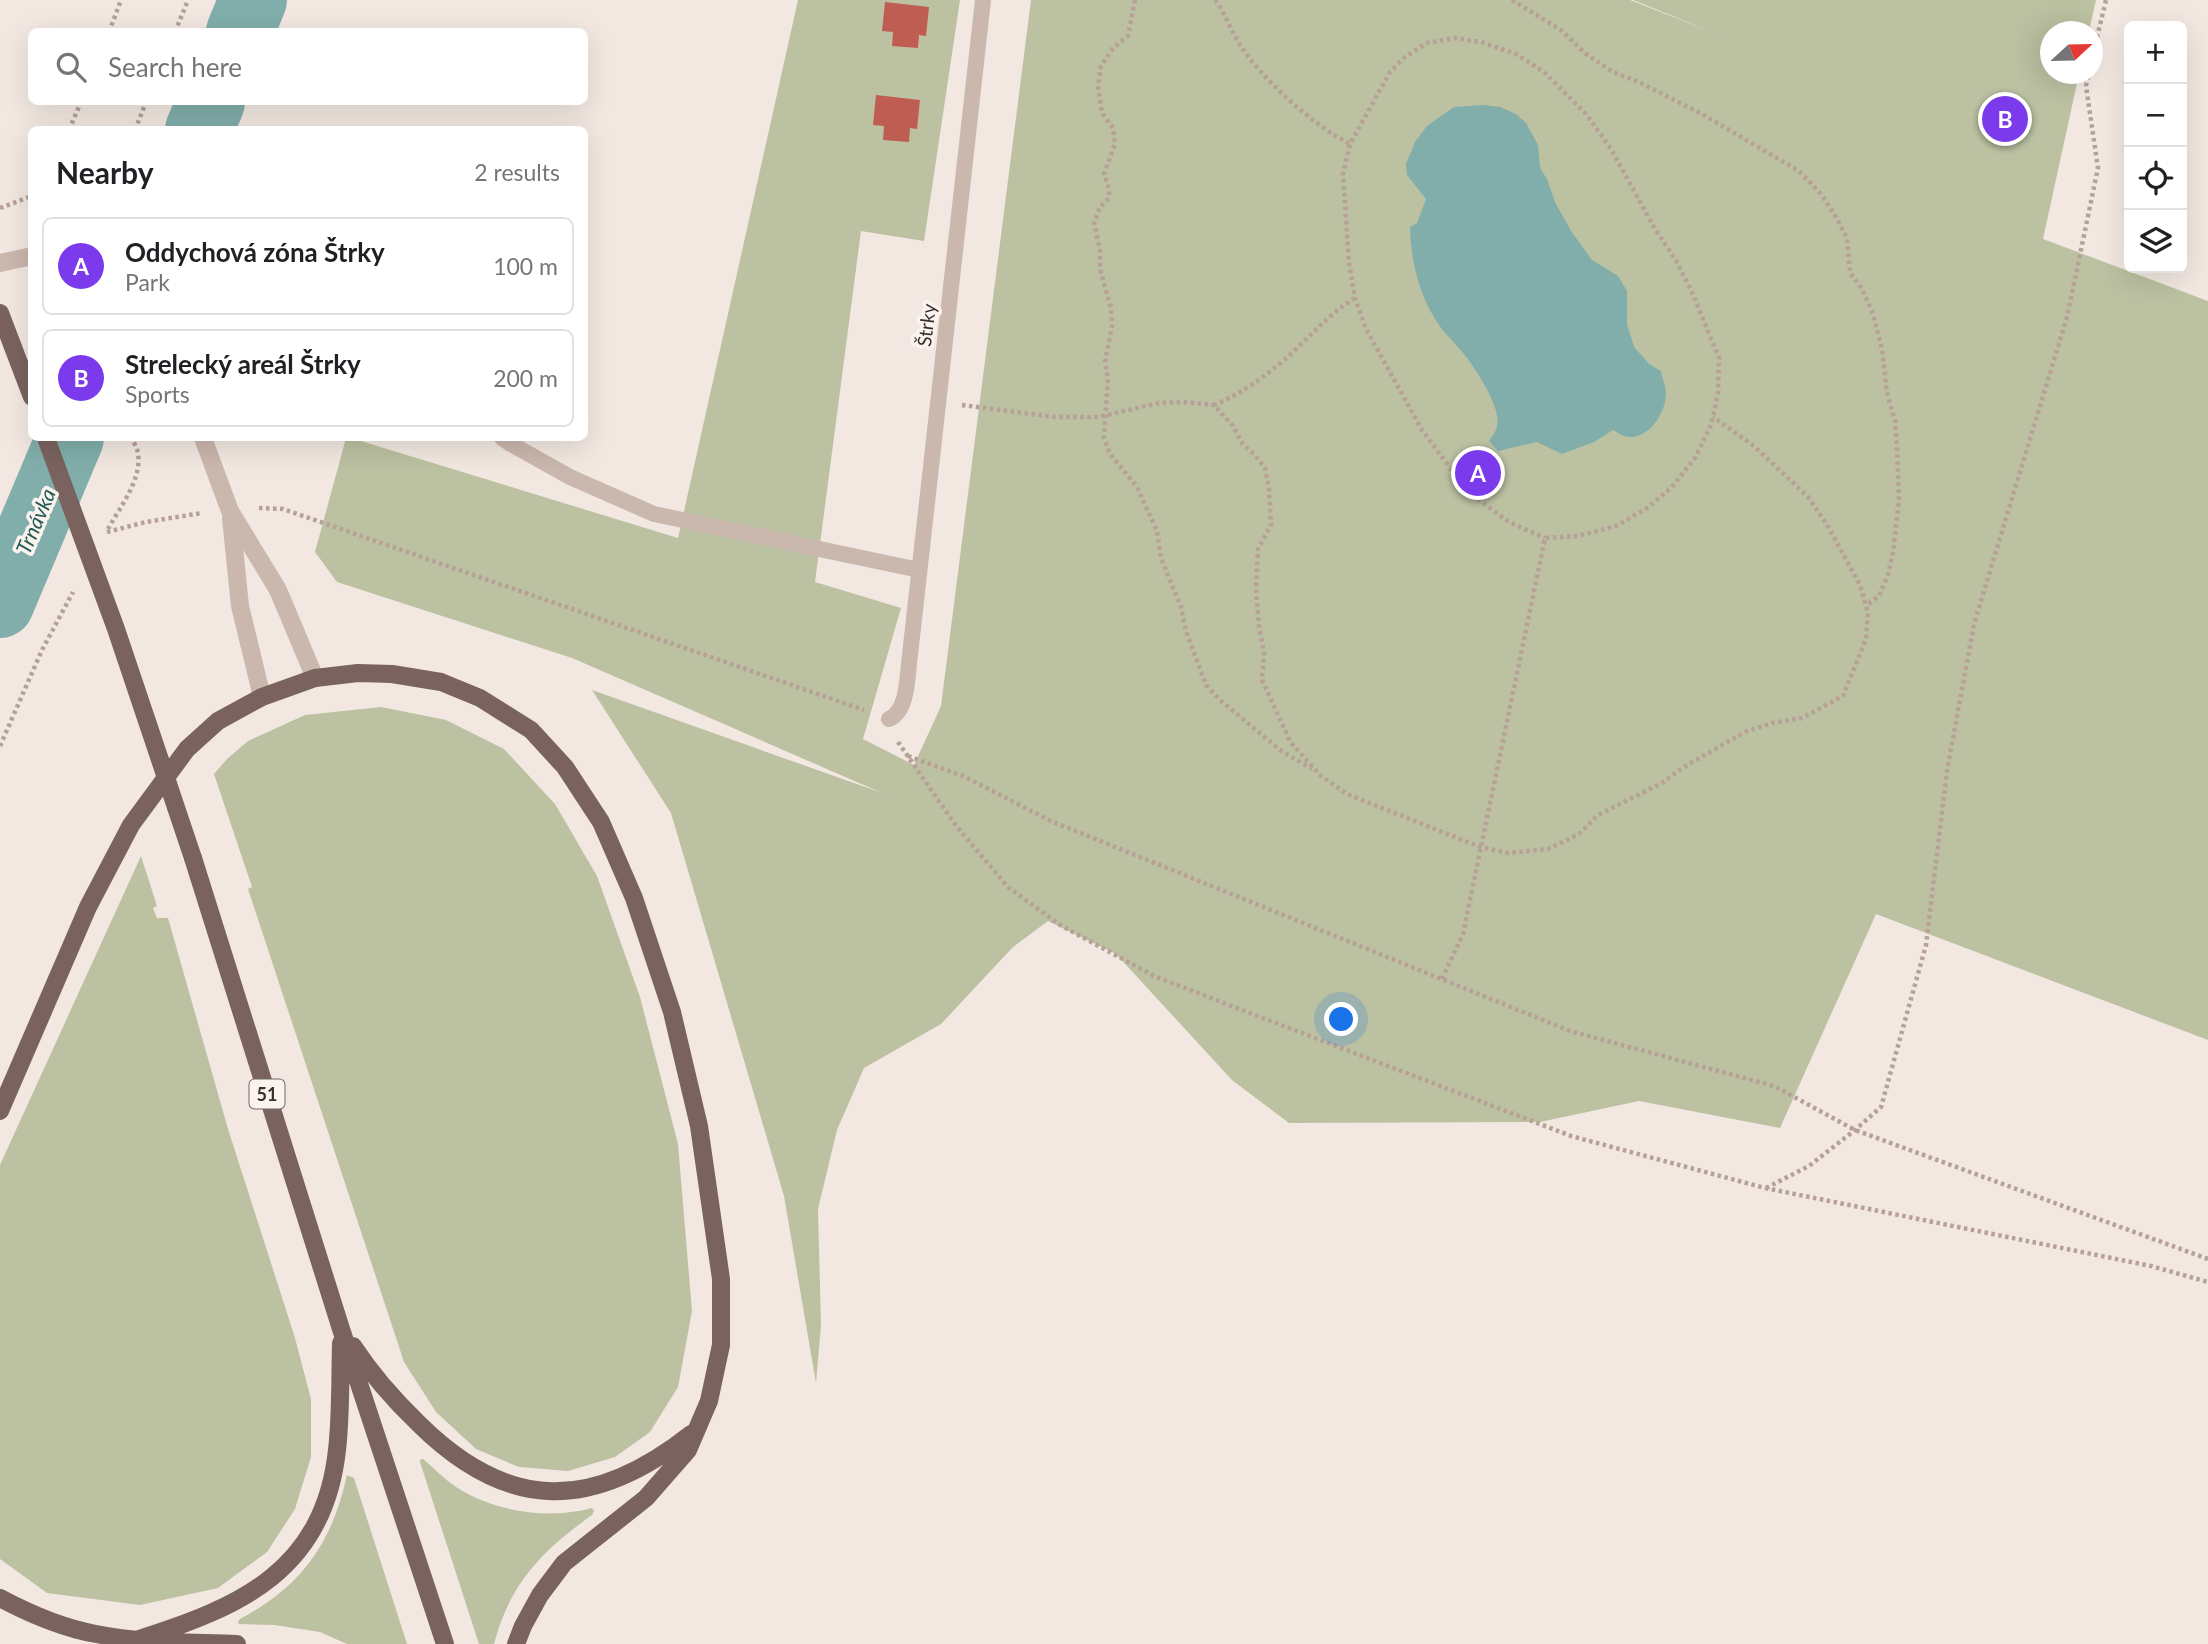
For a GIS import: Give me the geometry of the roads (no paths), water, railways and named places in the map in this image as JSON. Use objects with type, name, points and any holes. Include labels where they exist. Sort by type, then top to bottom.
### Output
[{"type":"main road","points":[[0,313],[28,386]]},
{"type":"main road","name":"51","points":[[47,441],[116,629],[193,858],[341,1329],[445,1644]]},
{"type":"main road","points":[[0,1111],[88,907],[131,825],[187,749],[218,721],[262,697],[315,678],[358,673],[392,674],[441,682],[480,698],[531,730],[565,767],[601,822],[634,898],[672,1012],[699,1126],[721,1279],[721,1345],[709,1401],[688,1450],[646,1498],[564,1563],[540,1595],[516,1644]]},
{"type":"main road","points":[[341,1329],[383,1387],[444,1448],[490,1478],[526,1490],[582,1489],[615,1480],[656,1459],[696,1430]]},
{"type":"main road","points":[[139,1639],[182,1626],[241,1599],[275,1576],[301,1547],[321,1509],[333,1473],[338,1432],[341,1329]]},
{"type":"main road","points":[[0,1598],[61,1625],[96,1634],[237,1644]]},
{"type":"street","points":[[0,263],[28,257]]},
{"type":"street","points":[[204,441],[230,511],[278,590],[315,678]]},
{"type":"street","points":[[230,511],[240,606],[262,697]]},
{"type":"lane","name":"Štrky","points":[[889,719],[900,712],[910,655],[983,0]]},
{"type":"lane","points":[[506,441],[570,477],[654,514],[919,570]]},
{"type":"water","points":[[1454,107],[1500,107],[1516,114],[1526,123],[1538,145],[1540,168],[1571,231],[1592,260],[1618,276],[1627,291],[1627,324],[1634,347],[1649,364],[1661,371],[1666,390],[1660,416],[1644,433],[1627,437],[1613,430],[1594,442],[1562,454],[1537,442],[1498,451],[1489,441],[1497,426],[1496,409],[1492,399],[1469,360],[1432,314],[1417,278],[1410,227],[1417,223],[1426,199],[1407,175],[1406,164],[1415,142],[1427,126]]},
{"type":"waterway","name":"Trnávka","points":[[242,28],[253,0]]},
{"type":"waterway","name":"Trnávka","points":[[201,126],[210,105]]},
{"type":"waterway","name":"Trnávka","points":[[0,604],[69,441]]},
{"type":"place","name":"Strelecký areál Štrky","points":[[2005,119]]},
{"type":"place","name":"Oddychová zóna Štrky","points":[[1478,473]]}]
